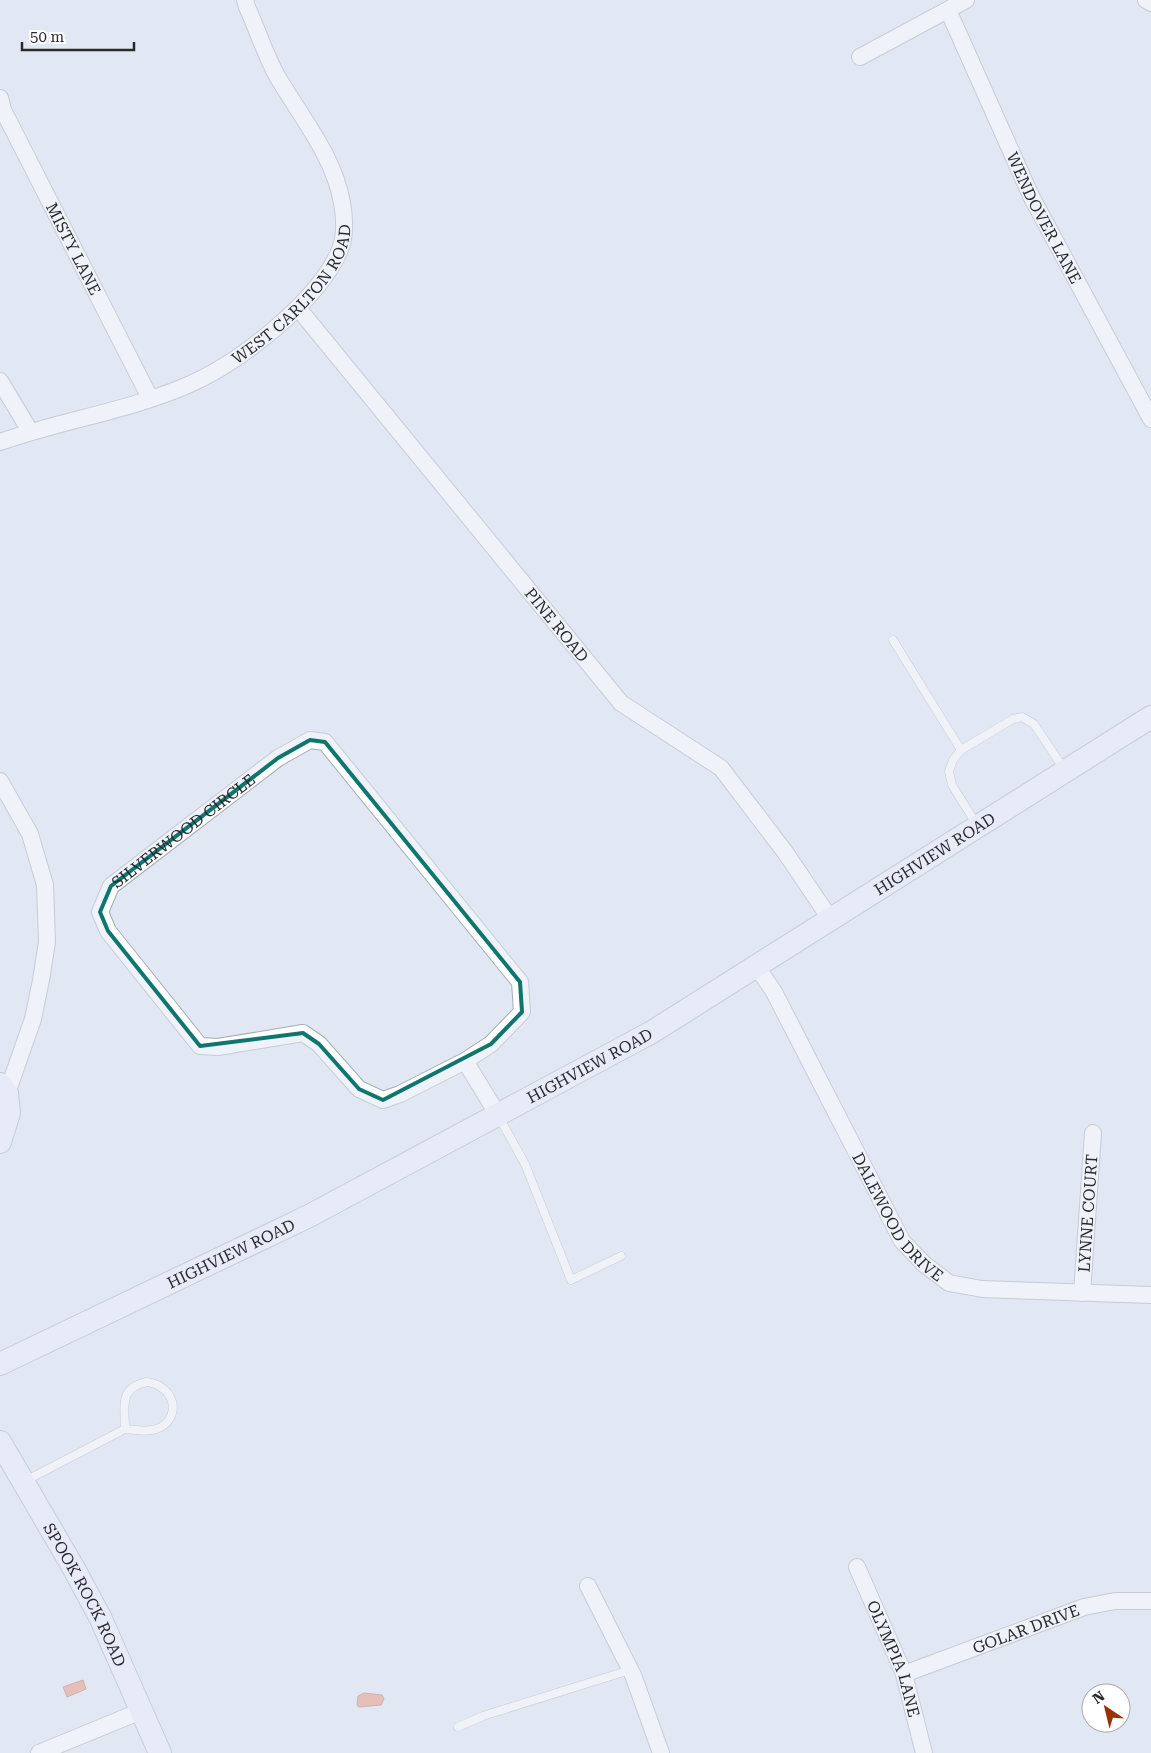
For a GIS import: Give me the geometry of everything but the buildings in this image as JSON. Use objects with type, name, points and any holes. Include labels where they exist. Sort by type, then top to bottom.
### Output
[{"type":"street","name":"WEST CARLTON ROAD","points":[[0,442],[30,431],[77,420],[150,398],[188,384],[226,364],[257,342],[298,308],[326,277],[340,250],[345,228],[342,202],[331,165],[276,74],[245,0]]},
{"type":"street","points":[[860,56],[966,0]]},
{"type":"street","points":[[1146,0],[1151,3]]},
{"type":"street","name":"WENDOVER LANE","points":[[948,10],[1031,196],[1151,419]]},
{"type":"street","name":"MISTY LANE","points":[[0,98],[3,110],[150,398]]},
{"type":"street","name":"PINE ROAD","points":[[298,308],[621,703],[721,768],[785,852],[831,920]]},
{"type":"street","points":[[0,381],[30,431]]},
{"type":"street","name":"HIGHVIEW ROAD","points":[[0,1364],[309,1216],[652,1032],[1151,717]]},
{"type":"street","name":"SILVERWOOD CIRCLE","points":[[310,740],[326,742],[520,982],[522,1012],[491,1044],[465,1061],[400,1094],[383,1100],[359,1089],[319,1044],[303,1033],[218,1047],[200,1046],[108,931],[100,912],[111,886],[278,758],[310,740]]},
{"type":"street","points":[[0,781],[30,834],[45,885],[47,942],[33,1018],[4,1088],[9,1112],[0,1142]]},
{"type":"street","name":"DALEWOOD DRIVE","points":[[757,966],[774,992],[902,1241],[924,1264],[949,1283],[974,1287],[1151,1296]]},
{"type":"street","points":[[465,1061],[498,1115]]},
{"type":"street","name":"LYNNE COURT","points":[[1082,1293],[1093,1133]]},
{"type":"street","name":"SPOOK ROCK ROAD","points":[[0,1442],[73,1566],[100,1617],[160,1753]]},
{"type":"street","name":"OLYMPIA LANE","points":[[856,1567],[904,1674],[924,1753]]},
{"type":"street","points":[[588,1586],[630,1670],[661,1753]]},
{"type":"street","name":"GOLAR DRIVE","points":[[904,1674],[1084,1607],[1115,1601],[1151,1601]]},
{"type":"street","points":[[39,1753],[141,1711]]},
{"type":"lane","points":[[893,640],[961,750]]},
{"type":"lane","points":[[978,827],[952,785],[949,770],[953,760],[961,750],[1013,719],[1022,717],[1034,724],[1066,771]]},
{"type":"lane","points":[[498,1115],[525,1164],[571,1280],[621,1256]]},
{"type":"lane","points":[[24,1482],[125,1429],[153,1430],[160,1427],[166,1422],[172,1408],[172,1400],[162,1386],[147,1382],[132,1388],[126,1394],[124,1402],[125,1429]]},
{"type":"lane","points":[[458,1727],[483,1716],[630,1670]]},
{"type":"highlighted area","points":[[310,740],[325,742],[520,982],[522,1012],[491,1044],[383,1100],[359,1089],[319,1044],[303,1033],[200,1046],[108,931],[100,912],[111,886],[278,758]]},
{"type":"shaded area","points":[[83,1680],[86,1689],[67,1697],[63,1687]]},
{"type":"shaded area","points":[[364,1693],[382,1695],[384,1699],[381,1705],[359,1707],[357,1705],[358,1696]]}]
